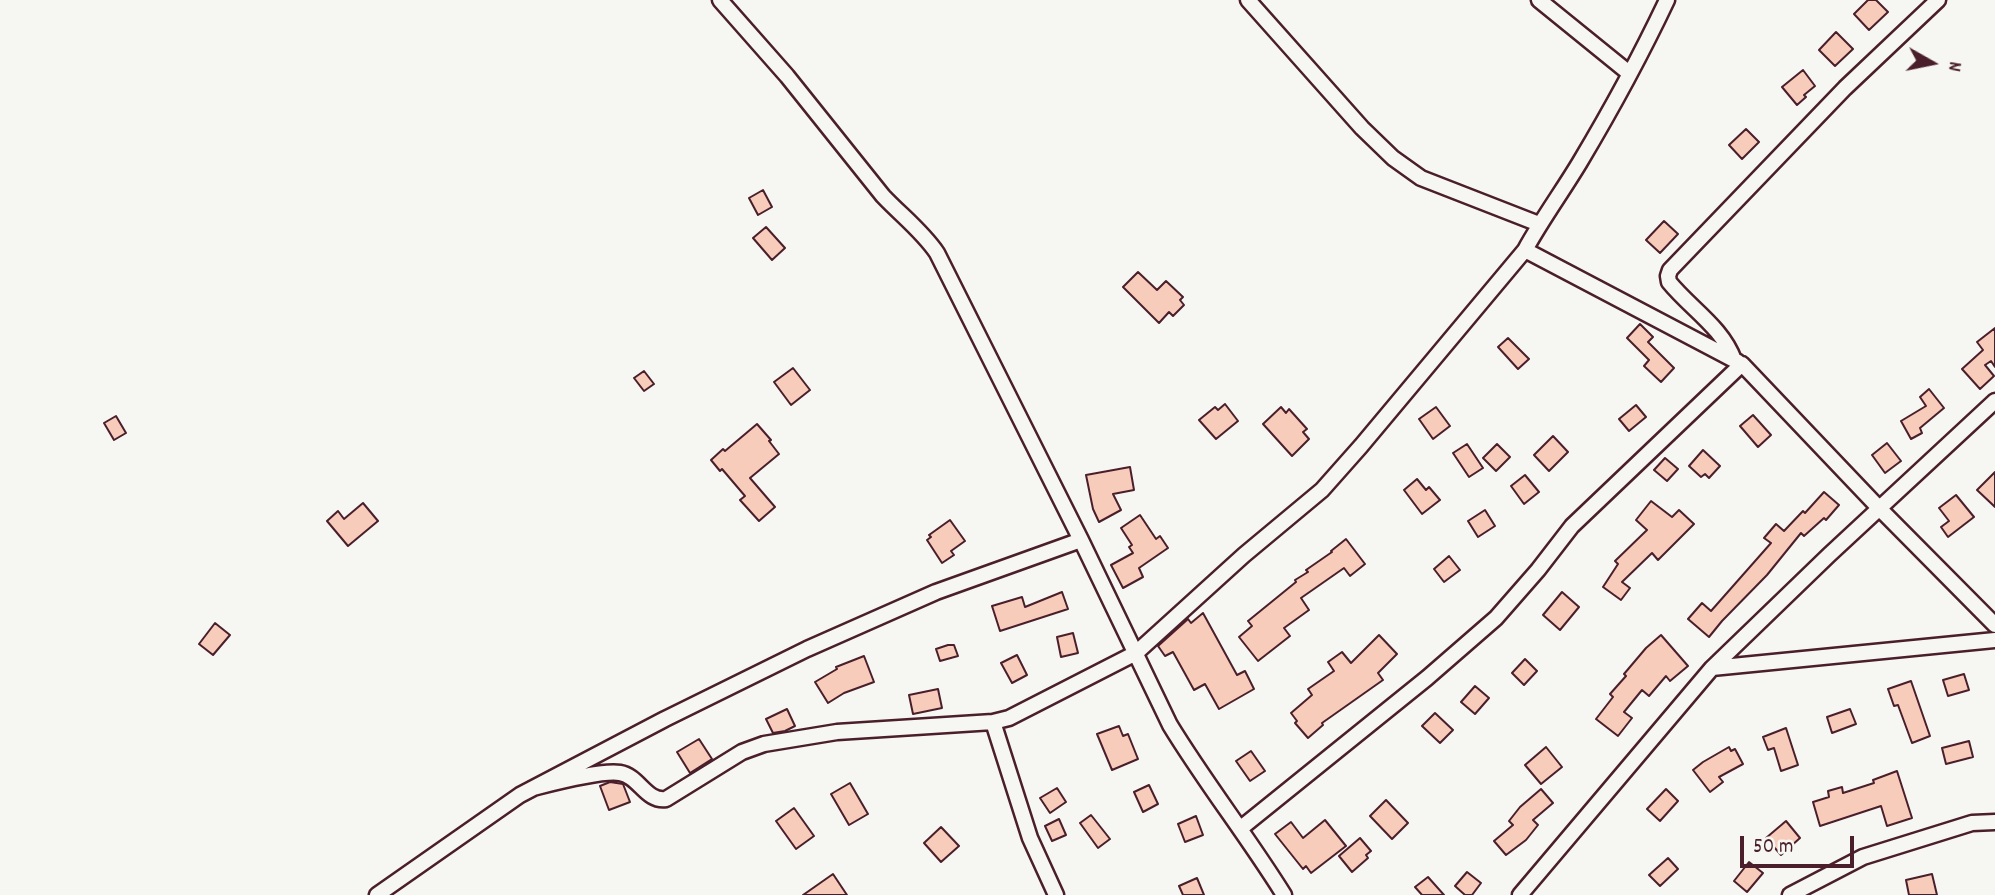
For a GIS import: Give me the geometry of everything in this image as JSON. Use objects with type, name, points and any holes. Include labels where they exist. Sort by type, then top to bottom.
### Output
[{"type":"street","points":[[720,0],[788,76],[883,196],[926,238],[937,253],[1170,725],[1284,895]]},
{"type":"street","points":[[1248,0],[1393,159],[1421,178],[1539,225]]},
{"type":"street","points":[[1539,0],[1629,73]]},
{"type":"street","points":[[533,788],[572,779],[619,773],[627,776],[653,798],[666,799],[743,752],[764,744],[837,732],[993,722],[1018,715],[1136,653],[1244,555],[1322,490],[1525,250],[1579,163],[1667,0]]},
{"type":"street","points":[[1938,0],[1845,88],[1670,270],[1668,276],[1670,282],[1720,334],[1738,362],[1995,625]]},
{"type":"street","points":[[1525,250],[1738,362]]},
{"type":"street","points":[[1241,828],[1427,678],[1496,618],[1572,526],[1738,362]]},
{"type":"street","points":[[1520,895],[1712,668],[1995,401]]},
{"type":"street","points":[[377,895],[520,795],[666,719],[851,628],[962,581],[1081,540]]},
{"type":"street","points":[[1712,668],[1995,640]]},
{"type":"street","points":[[993,722],[1030,838],[1056,895]]},
{"type":"street","points":[[1790,895],[1863,857],[1972,823],[1995,822]]},
{"type":"building","points":[[1868,0],[1876,0],[1888,12],[1869,30],[1854,14]]},
{"type":"building","points":[[1836,32],[1853,49],[1835,66],[1819,50]]},
{"type":"building","points":[[1803,70],[1815,86],[1797,105],[1782,87]]},
{"type":"building","points":[[1746,129],[1759,142],[1742,159],[1729,145]]},
{"type":"building","points":[[763,190],[772,207],[758,215],[749,198]]},
{"type":"building","points":[[1664,221],[1678,234],[1660,253],[1646,240]]},
{"type":"building","points":[[766,227],[785,248],[772,260],[753,238]]},
{"type":"building","points":[[1138,272],[1157,290],[1166,281],[1183,297],[1180,300],[1184,305],[1173,316],[1169,312],[1159,323],[1123,287]]},
{"type":"building","points":[[1640,324],[1653,337],[1648,342],[1674,368],[1661,382],[1644,366],[1649,360],[1627,338]]},
{"type":"building","points":[[1995,328],[1995,367],[1991,361],[1985,365],[1994,376],[1980,389],[1962,369],[1983,350],[1977,342]]},
{"type":"building","points":[[1508,338],[1529,359],[1518,369],[1498,347]]},
{"type":"building","points":[[793,368],[810,390],[791,405],[774,382]]},
{"type":"building","points":[[644,371],[654,384],[644,391],[634,378]]},
{"type":"building","points":[[1929,389],[1944,408],[1920,428],[1922,433],[1911,439],[1901,421],[1926,406],[1920,397]]},
{"type":"building","points":[[1225,404],[1238,421],[1216,439],[1199,420],[1215,407],[1218,410]]},
{"type":"building","points":[[1636,405],[1646,417],[1629,431],[1619,419]]},
{"type":"building","points":[[1281,407],[1286,413],[1289,409],[1307,429],[1303,432],[1309,439],[1292,456],[1263,424]]},
{"type":"building","points":[[1436,407],[1450,426],[1433,439],[1419,419]]},
{"type":"building","points":[[1753,415],[1771,435],[1758,447],[1740,426]]},
{"type":"building","points":[[116,416],[126,433],[114,440],[104,423]]},
{"type":"building","points":[[757,424],[779,454],[750,478],[775,507],[759,521],[740,500],[745,496],[711,460]]},
{"type":"building","points":[[1553,436],[1568,452],[1549,471],[1534,455]]},
{"type":"building","points":[[1887,443],[1901,461],[1885,473],[1872,455]]},
{"type":"building","points":[[1467,444],[1483,468],[1469,477],[1453,453]]},
{"type":"building","points":[[1497,444],[1510,457],[1496,471],[1483,458]]},
{"type":"building","points":[[1703,450],[1720,466],[1709,478],[1705,474],[1701,477],[1689,466]]},
{"type":"building","points":[[1665,458],[1678,469],[1667,481],[1654,470]]},
{"type":"building","points":[[1130,467],[1134,490],[1113,494],[1121,510],[1099,522],[1093,509],[1086,475]]},
{"type":"building","points":[[1995,472],[1995,507],[1977,490]]},
{"type":"building","points":[[1525,475],[1539,492],[1524,504],[1511,486]]},
{"type":"building","points":[[1417,479],[1426,490],[1429,487],[1440,500],[1422,514],[1404,490]]},
{"type":"building","points":[[1824,492],[1839,505],[1826,520],[1824,518],[1804,536],[1801,533],[1767,575],[1709,637],[1688,619],[1702,603],[1711,611],[1771,543],[1764,538],[1776,524],[1784,531]]},
{"type":"building","points":[[1956,495],[1974,517],[1948,537],[1941,527],[1949,521],[1939,508]]},
{"type":"building","points":[[1651,501],[1672,517],[1679,510],[1694,524],[1658,560],[1652,553],[1622,582],[1630,588],[1621,600],[1603,587],[1618,564],[1615,561],[1647,530],[1636,520]]},
{"type":"building","points":[[363,503],[378,521],[348,546],[327,521],[338,511],[344,519]]},
{"type":"building","points":[[1485,510],[1495,526],[1478,537],[1468,521]]},
{"type":"building","points":[[1140,515],[1156,539],[1160,536],[1168,548],[1139,568],[1143,577],[1123,588],[1111,565],[1133,553],[1129,547],[1132,545],[1121,528]]},
{"type":"building","points":[[950,520],[965,541],[951,551],[954,555],[942,563],[927,540],[931,537],[929,535]]},
{"type":"building","points":[[1346,539],[1365,564],[1350,576],[1344,568],[1301,598],[1309,610],[1284,628],[1290,636],[1258,661],[1239,637],[1252,626],[1248,621]]},
{"type":"building","points":[[1449,556],[1460,570],[1444,582],[1434,569]]},
{"type":"building","points":[[1062,592],[1068,609],[1000,631],[992,606],[1022,597],[1025,607]]},
{"type":"building","points":[[1562,592],[1579,607],[1560,630],[1543,615]]},
{"type":"building","points":[[1203,613],[1237,675],[1245,671],[1254,689],[1219,709],[1205,684],[1194,690],[1173,652],[1165,656],[1158,646],[1188,619],[1191,623]]},
{"type":"building","points":[[215,623],[230,635],[213,655],[199,644]]},
{"type":"building","points":[[1073,633],[1078,653],[1061,657],[1057,637]]},
{"type":"building","points":[[1379,635],[1397,654],[1378,673],[1383,680],[1322,723],[1308,738],[1295,723],[1297,721],[1291,713],[1312,695],[1308,689],[1334,671],[1328,662],[1342,652],[1351,663]]},
{"type":"building","points":[[1661,635],[1688,666],[1670,681],[1666,676],[1649,696],[1642,690],[1624,712],[1632,718],[1618,736],[1596,719],[1613,697],[1610,694],[1626,676],[1624,674]]},
{"type":"building","points":[[954,645],[958,656],[940,661],[936,649]]},
{"type":"building","points":[[1017,655],[1027,675],[1012,683],[1001,663]]},
{"type":"building","points":[[864,656],[874,682],[844,693],[828,703],[815,682],[837,669],[836,667]]},
{"type":"building","points":[[1525,659],[1537,671],[1524,685],[1512,673]]},
{"type":"building","points":[[1964,674],[1969,690],[1948,696],[1943,680]]},
{"type":"building","points":[[1911,681],[1930,736],[1912,743],[1898,705],[1894,706],[1888,689]]},
{"type":"building","points":[[1475,686],[1489,698],[1475,714],[1461,702]]},
{"type":"building","points":[[938,689],[942,708],[913,714],[909,695]]},
{"type":"building","points":[[787,709],[795,726],[773,733],[766,719]]},
{"type":"building","points":[[1850,709],[1856,724],[1832,733],[1827,717]]},
{"type":"building","points":[[1435,713],[1453,730],[1440,743],[1422,726]]},
{"type":"building","points":[[1119,726],[1123,736],[1128,734],[1138,759],[1112,770],[1097,734]]},
{"type":"building","points":[[1786,728],[1798,765],[1781,771],[1774,748],[1768,750],[1763,737]]},
{"type":"building","points":[[699,739],[712,759],[690,773],[677,752]]},
{"type":"building","points":[[1969,741],[1973,757],[1946,764],[1942,748]]},
{"type":"building","points":[[1546,747],[1562,767],[1541,784],[1525,765]]},
{"type":"building","points":[[1729,747],[1731,751],[1735,749],[1743,764],[1719,777],[1723,782],[1710,792],[1693,770]]},
{"type":"building","points":[[1251,751],[1265,771],[1250,781],[1236,761]]},
{"type":"building","points":[[1897,771],[1912,818],[1887,826],[1881,806],[1820,826],[1813,802],[1829,797],[1828,791],[1842,787],[1843,793],[1874,783],[1873,780]]},
{"type":"building","points":[[610,782],[623,784],[630,802],[609,810],[600,786]]},
{"type":"building","points":[[850,783],[868,814],[849,825],[831,794]]},
{"type":"building","points":[[1149,785],[1158,804],[1143,812],[1134,792]]},
{"type":"building","points":[[1057,788],[1066,802],[1050,813],[1040,798]]},
{"type":"building","points":[[1541,789],[1553,803],[1533,820],[1538,825],[1526,840],[1506,855],[1494,841],[1513,825],[1509,821],[1520,807]]},
{"type":"building","points":[[1666,789],[1678,801],[1660,821],[1647,809]]},
{"type":"building","points":[[1386,800],[1408,823],[1392,839],[1370,816]]},
{"type":"building","points":[[794,808],[814,836],[796,849],[776,821]]},
{"type":"building","points":[[1091,815],[1110,839],[1098,848],[1080,823]]},
{"type":"building","points":[[1196,816],[1203,835],[1185,842],[1178,824]]},
{"type":"building","points":[[1059,819],[1066,835],[1052,841],[1045,826]]},
{"type":"building","points":[[1325,820],[1346,846],[1311,873],[1306,866],[1303,869],[1275,834],[1291,822],[1303,838]]},
{"type":"building","points":[[1786,821],[1800,838],[1781,855],[1766,838]]},
{"type":"building","points":[[941,827],[959,846],[941,862],[924,843]]},
{"type":"building","points":[[1360,838],[1371,851],[1366,855],[1368,858],[1352,872],[1339,856]]},
{"type":"building","points":[[1668,858],[1678,869],[1660,886],[1649,875]]},
{"type":"building","points":[[1749,862],[1763,873],[1747,892],[1734,881]]},
{"type":"building","points":[[1467,872],[1481,883],[1472,895],[1465,895],[1455,886]]},
{"type":"building","points":[[833,874],[847,895],[803,895]]},
{"type":"building","points":[[1932,874],[1937,895],[1909,895],[1906,880]]},
{"type":"building","points":[[1428,877],[1444,895],[1422,895],[1415,887]]},
{"type":"building","points":[[1197,878],[1204,895],[1183,895],[1179,886]]}]
